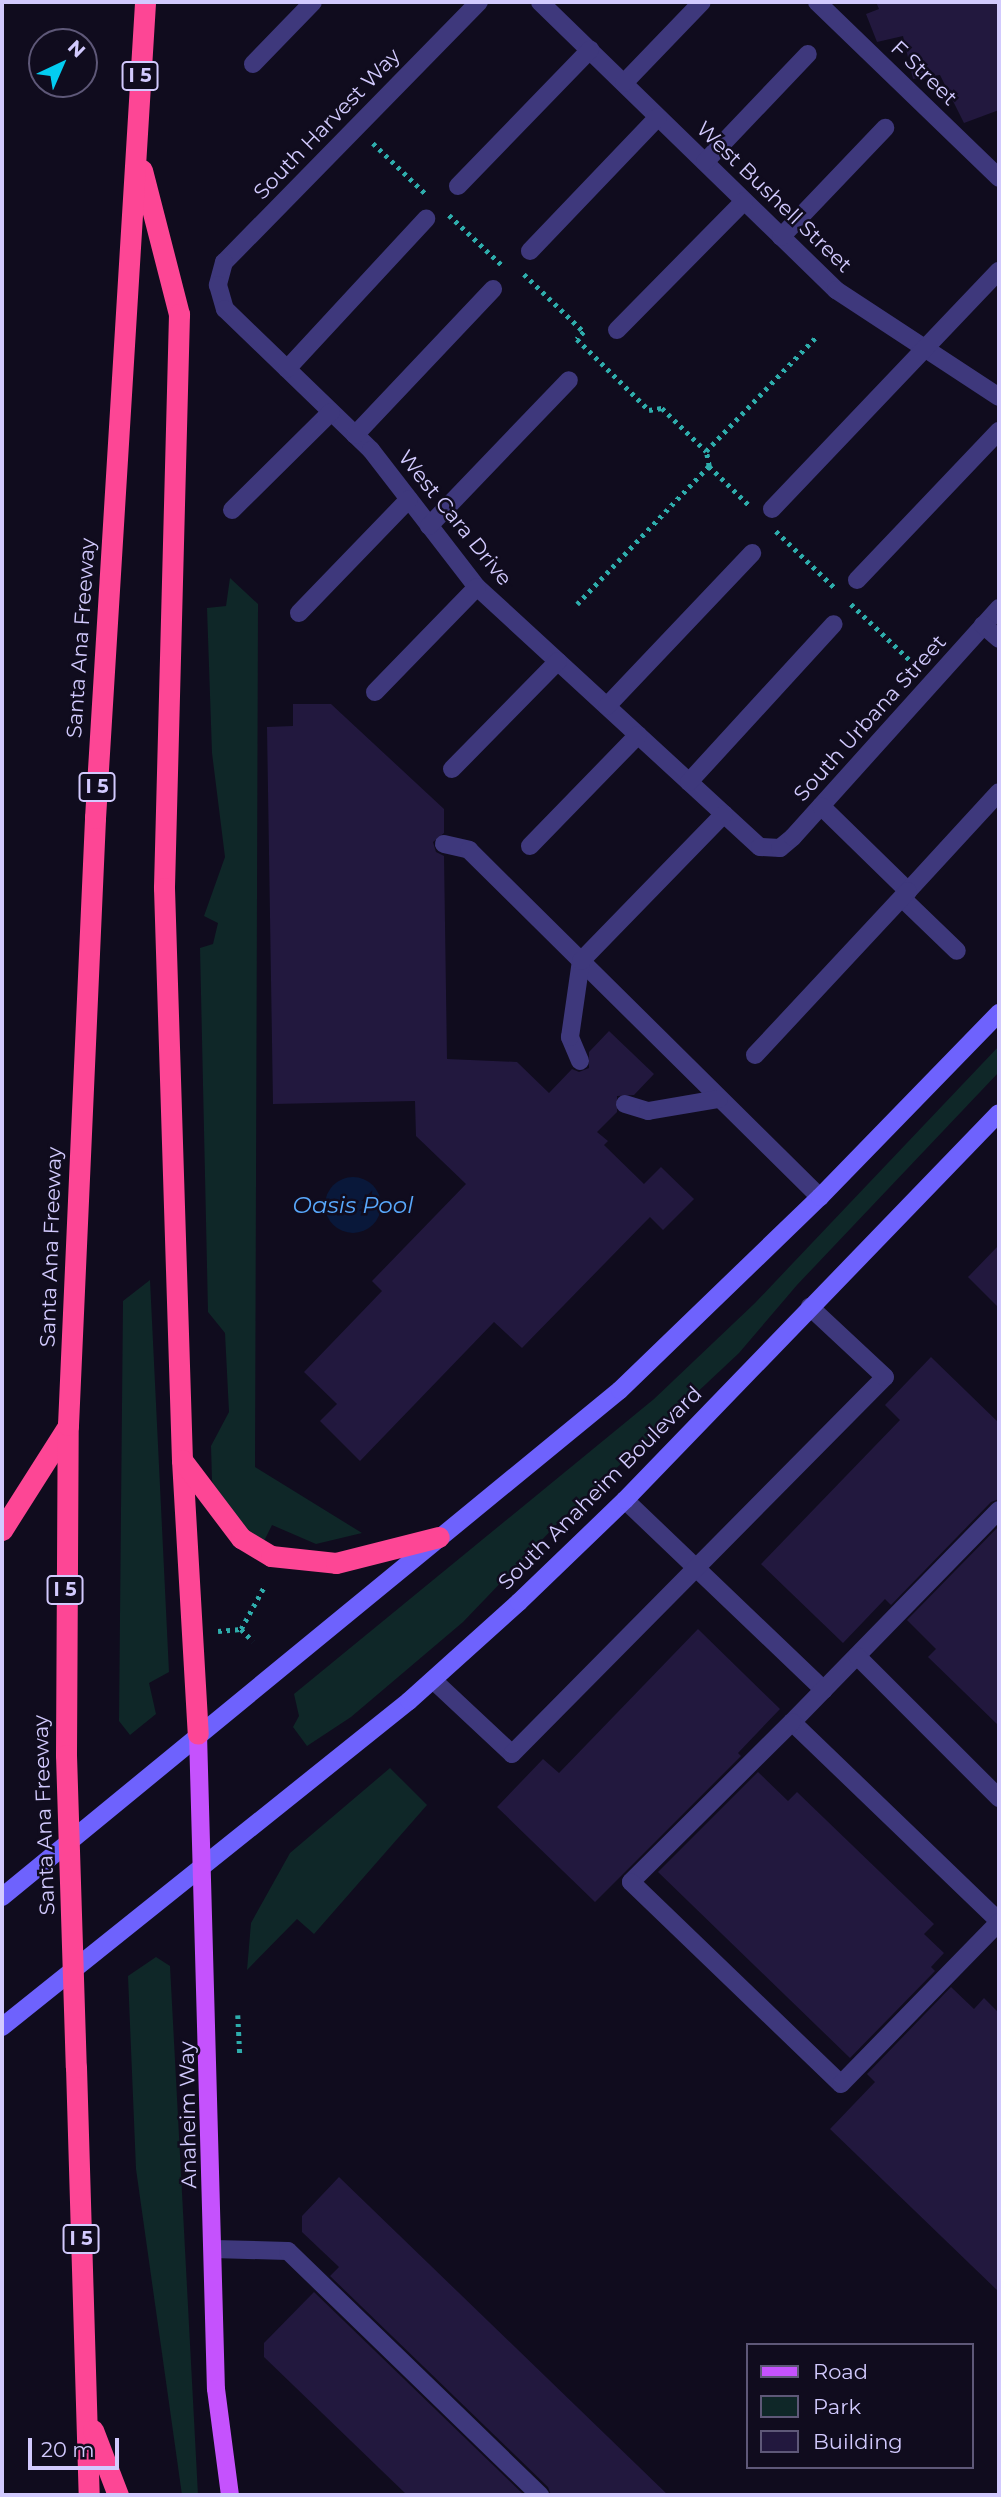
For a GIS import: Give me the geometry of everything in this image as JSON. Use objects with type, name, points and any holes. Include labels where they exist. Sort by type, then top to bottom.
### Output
[{"type":"highway","name":"Santa Ana Freeway","points":[[89,2495],[66,1755],[68,1425],[95,818],[145,2]]},
{"type":"highway","points":[[136,150],[179,314],[164,888],[182,1460],[198,1734]]},
{"type":"highway","points":[[2,1530],[68,1425]]},
{"type":"highway","points":[[182,1460],[241,1538],[271,1556],[336,1563],[439,1537]]},
{"type":"highway","points":[[86,2412],[118,2495]]},
{"type":"main road","points":[[2,1897],[620,1390],[821,1197],[999,1013]]},
{"type":"main road","name":"South Anaheim Boulevard","points":[[2,2027],[433,1680],[625,1500],[999,1113]]},
{"type":"main road","name":"Anaheim Way","points":[[198,1734],[205,1865],[216,2389],[230,2495]]},
{"type":"lane","points":[[253,64],[313,2]]},
{"type":"lane","name":"South Harvest Way","points":[[218,285],[224,262],[478,2]]},
{"type":"lane","name":"West Bushell Street","points":[[541,2],[836,290],[999,397]]},
{"type":"lane","points":[[624,83],[702,2]]},
{"type":"lane","name":"F Street","points":[[817,2],[999,178]]},
{"type":"lane","points":[[458,186],[590,50]]},
{"type":"lane","points":[[705,162],[808,54]]},
{"type":"lane","points":[[530,251],[658,117]]},
{"type":"lane","points":[[781,237],[885,128]]},
{"type":"lane","points":[[617,330],[744,201]]},
{"type":"lane","points":[[287,369],[426,219]]},
{"type":"lane","points":[[772,509],[999,271]]},
{"type":"lane","name":"West Cara Drive","points":[[218,285],[225,309],[355,435],[477,587],[724,814],[769,850]]},
{"type":"lane","points":[[355,435],[493,289]]},
{"type":"lane","points":[[429,526],[569,380]]},
{"type":"lane","points":[[232,510],[331,412]]},
{"type":"lane","points":[[858,580],[999,431]]},
{"type":"lane","points":[[299,613],[409,499]]},
{"type":"lane","points":[[607,706],[752,554]]},
{"type":"lane","points":[[374,692],[477,587]]},
{"type":"lane","name":"South Urbana Street","points":[[769,850],[786,842],[821,806],[999,608]]},
{"type":"lane","points":[[689,782],[834,624]]},
{"type":"lane","points":[[984,625],[999,639]]},
{"type":"lane","points":[[452,769],[558,662]]},
{"type":"lane","points":[[530,846],[638,735]]},
{"type":"lane","points":[[755,1055],[999,792]]},
{"type":"lane","points":[[821,806],[957,951]]},
{"type":"lane","points":[[580,1061],[570,1037],[580,961],[724,814]]},
{"type":"lane","points":[[444,844],[469,850],[821,1197]]},
{"type":"lane","points":[[625,1104],[648,1111],[719,1099]]},
{"type":"lane","points":[[433,1680],[512,1754],[885,1377],[810,1307]]},
{"type":"lane","points":[[625,1500],[824,1690]]},
{"type":"lane","points":[[792,1722],[999,1921],[841,2084],[631,1882],[824,1690],[999,1510]]},
{"type":"lane","points":[[857,1656],[999,1798]]},
{"type":"lane","points":[[213,2249],[288,2251],[540,2495]]},
{"type":"path","points":[[372,142],[434,201]]},
{"type":"path","points":[[443,208],[502,267],[509,259]]},
{"type":"path","points":[[519,268],[584,332],[577,340],[649,410],[662,408],[706,451],[709,466]]},
{"type":"path","points":[[706,451],[818,335]]},
{"type":"path","points":[[241,1629],[265,1585]]},
{"type":"path","points":[[218,1631],[241,1629],[253,1641]]},
{"type":"path","points":[[238,2015],[240,2056]]},
{"type":"green space","points":[[230,578],[258,604],[255,1467],[362,1533],[316,1544],[272,1525],[264,1541],[240,1526],[218,1502],[212,1480],[211,1446],[229,1412],[225,1333],[208,1312],[200,948],[213,944],[218,923],[204,916],[225,857],[212,753],[207,608],[226,606]]},
{"type":"green space","points":[[999,1046],[999,1072],[797,1285],[739,1353],[560,1521],[463,1622],[351,1717],[307,1746],[293,1727],[299,1716],[294,1694],[654,1399],[755,1303]]},
{"type":"green space","points":[[150,1280],[169,1672],[149,1683],[156,1714],[130,1735],[119,1721],[123,1301]]},
{"type":"green space","points":[[390,1768],[427,1805],[314,1934],[297,1919],[247,1970],[251,1923],[290,1853]]},
{"type":"green space","points":[[156,1957],[170,1966],[198,2495],[182,2495],[136,2169],[128,1976]]},
{"type":"water","name":"Oasis Pool","points":[[353,1177],[364,1179],[373,1185],[379,1194],[379,1216],[373,1225],[364,1231],[353,1233],[342,1231],[333,1225],[327,1216],[325,1205],[327,1194],[333,1185],[342,1179]]},
{"type":"building","points":[[876,2],[999,2],[999,110],[964,123],[940,75],[913,79],[903,36],[877,42],[866,14],[879,9]]},
{"type":"building","points":[[293,704],[331,704],[444,809],[444,833],[433,842],[436,852],[444,856],[447,1059],[517,1062],[549,1093],[572,1069],[579,1072],[589,1068],[589,1052],[609,1031],[654,1074],[634,1095],[617,1096],[617,1112],[597,1132],[608,1141],[604,1145],[644,1184],[661,1167],[694,1199],[663,1230],[650,1217],[522,1348],[494,1322],[360,1461],[320,1421],[337,1404],[304,1372],[382,1291],[372,1281],[466,1184],[416,1136],[415,1101],[273,1104],[267,727],[293,726]]},
{"type":"building","points":[[999,1245],[999,1308],[968,1277]]},
{"type":"building","points":[[931,1357],[999,1423],[999,1499],[991,1502],[891,1605],[885,1599],[843,1643],[761,1564],[900,1420],[885,1405]]},
{"type":"building","points":[[999,1526],[999,1726],[928,1657],[936,1649],[907,1620]]},
{"type":"building","points":[[698,1629],[780,1709],[738,1753],[741,1756],[595,1902],[497,1807],[543,1759],[559,1773]]},
{"type":"building","points":[[758,1772],[788,1801],[797,1792],[934,1924],[924,1934],[944,1953],[931,1967],[935,1971],[850,2058],[658,1872]]},
{"type":"building","points":[[951,1987],[974,2009],[984,1998],[999,2013],[999,2292],[830,2129],[875,2082],[867,2074]]},
{"type":"building","points":[[339,2177],[668,2495],[551,2495],[548,2487],[330,2276],[339,2267],[302,2232],[302,2216]]},
{"type":"building","points":[[314,2292],[524,2495],[407,2495],[264,2357],[264,2343]]}]
